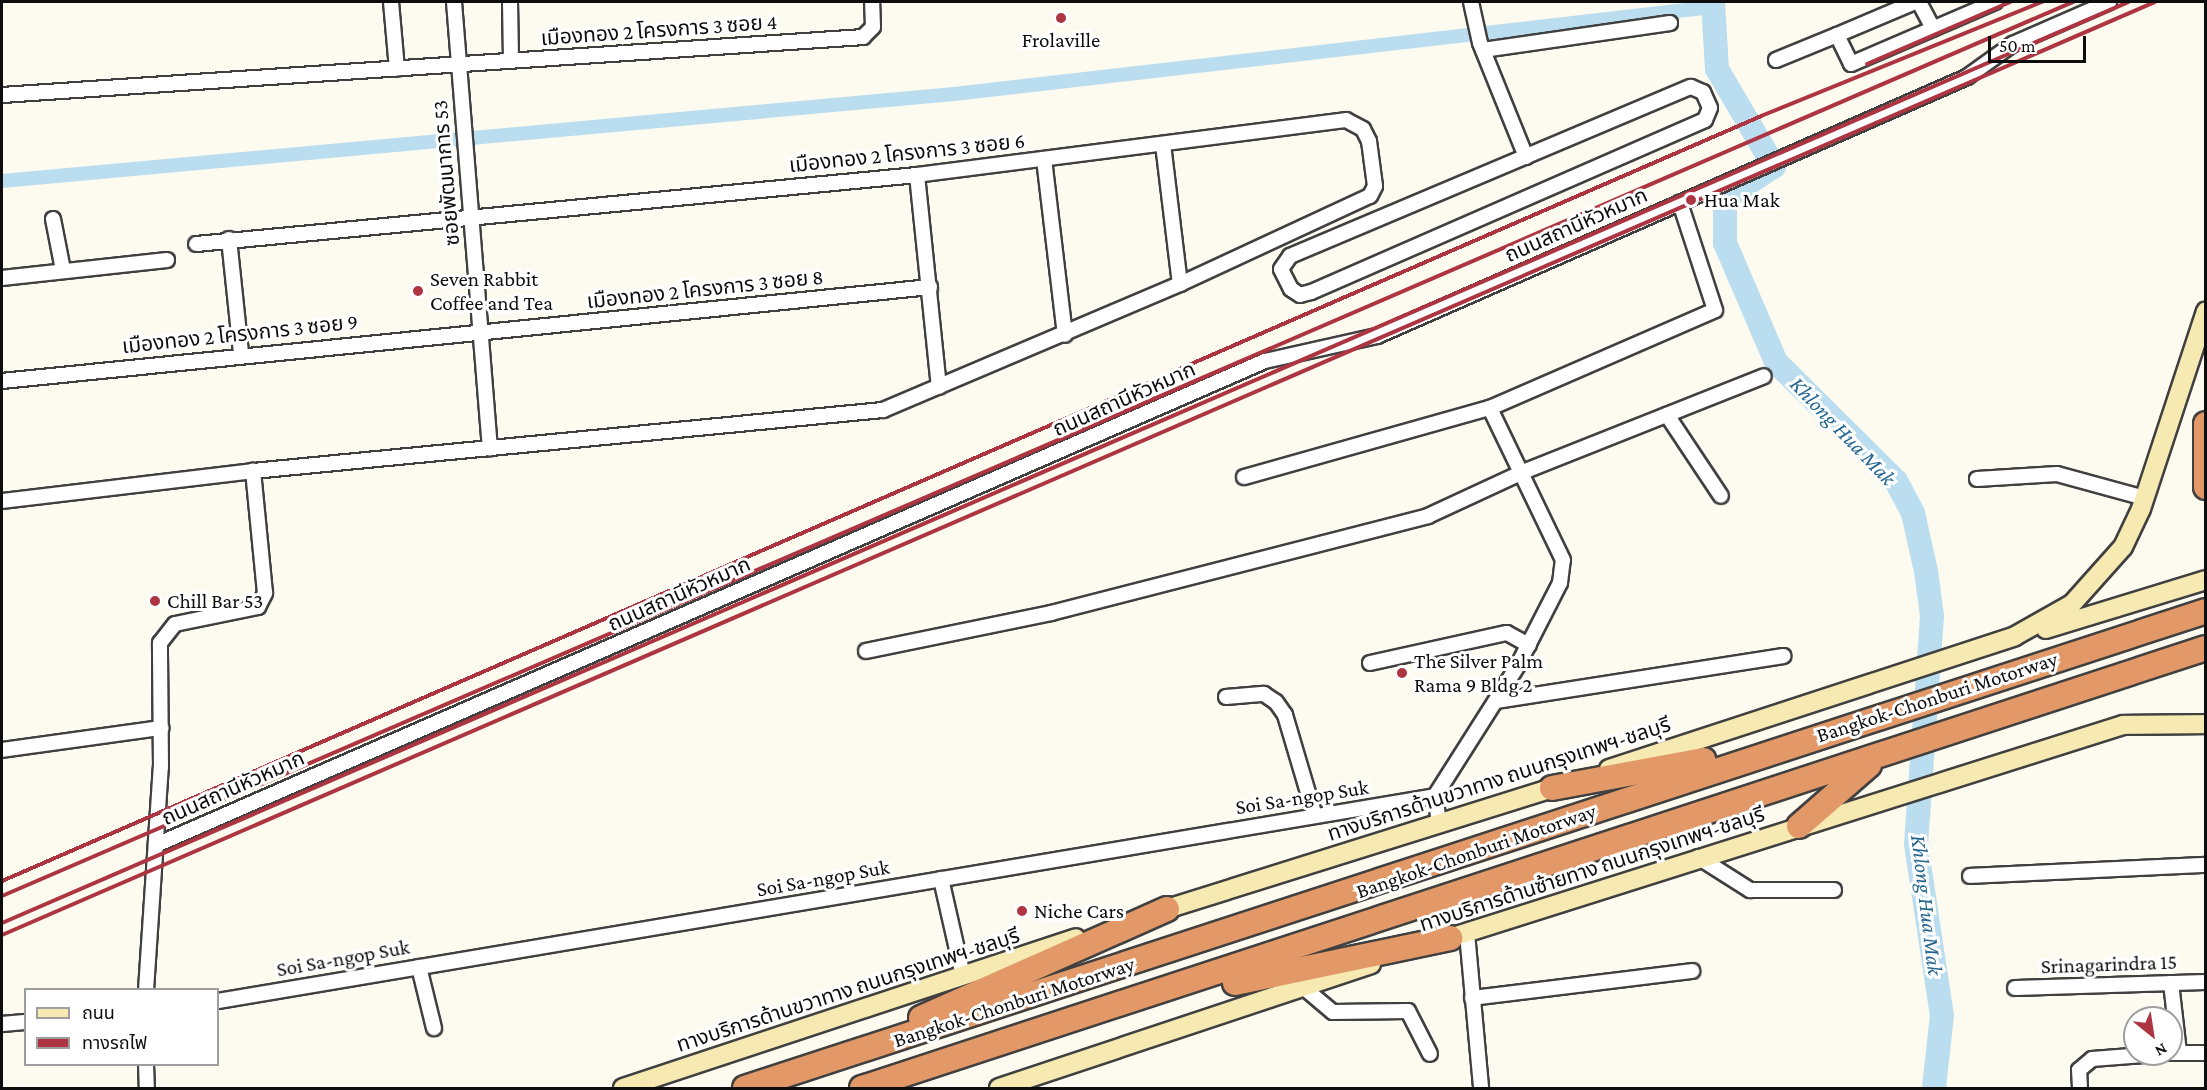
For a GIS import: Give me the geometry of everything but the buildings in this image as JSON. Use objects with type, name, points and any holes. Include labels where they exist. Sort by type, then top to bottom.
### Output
[{"type":"highway","points":[[2204,430],[2205,487]]},
{"type":"highway","name":"Bangkok-Chonburi Motorway","points":[[745,1089],[1799,742],[1958,687],[2203,611]]},
{"type":"highway","name":"Bangkok-Chonburi Motorway","points":[[862,1089],[1128,1005],[2205,648]]},
{"type":"highway","points":[[1552,788],[1799,742]]},
{"type":"highway","points":[[1799,826],[1877,757]]},
{"type":"highway","points":[[807,1068],[1167,909]]},
{"type":"highway","points":[[1128,1005],[1459,935]]},
{"type":"main road","name":"ทางบริการด้านขวาทาง ถนนกรุงเทพฯ-ชลบุรี","points":[[623,1089],[1167,909],[1552,788],[2015,636],[2053,618],[2098,581],[2122,547],[2145,498],[2205,311]]},
{"type":"main road","points":[[2015,636],[2205,580]]},
{"type":"main road","name":"ทางบริการด้านซ้ายทาง ถนนกรุงเทพฯ-ชลบุรี","points":[[999,1089],[1459,935],[1958,774],[2123,725],[2205,723]]},
{"type":"street","points":[[391,2],[397,69]]},
{"type":"street","name":"ซอยพัฒนาการ 53","points":[[454,2],[465,164],[483,331],[490,449]]},
{"type":"street","points":[[510,2],[511,61]]},
{"type":"street","name":"เมืองทอง 2 โครงการ 3 ซอย 4","points":[[2,95],[863,37],[873,27],[872,2]]},
{"type":"street","points":[[1472,2],[1473,23],[1481,46],[1526,157]]},
{"type":"street","points":[[1776,60],[1917,2],[1933,28]]},
{"type":"street","points":[[1837,35],[1851,64],[1995,2]]},
{"type":"street","name":"ถนนสถานีหัวหมาก","points":[[156,845],[1265,361],[1377,336],[1967,77],[2013,44],[2109,2]]},
{"type":"street","points":[[1481,46],[1670,23]]},
{"type":"street","points":[[1691,87],[1703,92],[1710,108],[1705,120],[1311,292],[1300,295],[1291,289],[1281,269],[1290,256],[1526,157],[1691,87]]},
{"type":"street","name":"เมืองทอง 2 โครงการ 3 ซอย 6","points":[[196,243],[470,214],[917,175],[1346,120],[1363,129],[1369,141],[1375,186],[1370,196],[1180,284]]},
{"type":"street","points":[[2,501],[253,471],[883,410],[1065,335],[1180,284],[1163,144]]},
{"type":"street","points":[[1044,159],[1065,335]]},
{"type":"street","points":[[917,175],[939,387]]},
{"type":"street","points":[[1244,477],[1490,408],[1715,310],[1680,203]]},
{"type":"street","points":[[53,219],[63,270]]},
{"type":"street","points":[[230,239],[241,353]]},
{"type":"street","points":[[2,278],[167,260]]},
{"type":"street","name":"เมืองทอง 2 โครงการ 3 ซอย 8","points":[[483,331],[930,288]]},
{"type":"street","name":"เมืองทอง 2 โครงการ 3 ซอย 9","points":[[2,381],[241,353],[483,331]]},
{"type":"street","points":[[866,651],[1051,613],[1428,516],[1523,472],[1764,376]]},
{"type":"street","points":[[1439,823],[1435,796],[1529,645],[1560,583],[1563,560],[1523,472],[1490,408]]},
{"type":"street","points":[[1667,415],[1721,496]]},
{"type":"street","points":[[147,988],[161,728],[160,643],[165,630],[175,624],[241,614],[258,607],[265,592],[253,471]]},
{"type":"street","points":[[1977,479],[2057,474],[2145,498]]},
{"type":"street","points":[[1370,663],[1507,633],[1529,645]]},
{"type":"street","points":[[1496,701],[1783,656]]},
{"type":"street","points":[[1226,697],[1264,694],[1276,702],[1285,715],[1315,816]]},
{"type":"street","points":[[2,750],[161,728]]},
{"type":"street","name":"Soi Sa-ngop Suk","points":[[219,1001],[1435,796]]},
{"type":"street","points":[[1698,857],[1750,890],[1834,890]]},
{"type":"street","points":[[1970,876],[2205,865]]},
{"type":"street","points":[[941,879],[963,976]]},
{"type":"street","points":[[1459,935],[1472,998],[1481,1089]]},
{"type":"street","points":[[419,967],[434,1028]]},
{"type":"street","points":[[1472,998],[1692,970]]},
{"type":"street","name":"Srinagarindra 15","points":[[2015,988],[2205,982]]},
{"type":"street","points":[[2171,983],[2172,1006]]},
{"type":"street","points":[[1303,987],[1333,1012],[1408,1011],[1430,1054]]},
{"type":"street","points":[[2,1024],[24,1022]]},
{"type":"street","points":[[2183,1053],[2205,1053]]},
{"type":"street","points":[[2080,1089],[2084,1062],[2123,1058]]},
{"type":"street","points":[[146,1066],[147,1089]]},
{"type":"waterway","name":"Khlong Hua Mak","points":[[1713,2],[1717,69],[1774,166],[1725,199],[1725,243],[1776,362],[1896,481],[1913,513],[1926,571],[1932,616],[1916,844],[1942,1015],[1934,1088]]},
{"type":"waterway","points":[[2,181],[954,94],[1712,7]]},
{"type":"railway","points":[[1867,64],[2010,2]]},
{"type":"railway","points":[[2,881],[1761,116],[2042,2]]},
{"type":"railway","points":[[2,896],[2073,2]]},
{"type":"railway","points":[[2,923],[2128,2]]},
{"type":"railway","points":[[2,935],[2155,2]]},
{"type":"place","name":"Frolaville","points":[[1061,18]]},
{"type":"place","name":"Hua Mak","points":[[1691,200]]},
{"type":"place","name":"Seven Rabbit Coffee and Tea","points":[[418,291]]},
{"type":"place","name":"Chill Bar 53","points":[[155,601]]},
{"type":"place","name":"The Silver Palm Rama 9 Bldg 2","points":[[1402,673]]},
{"type":"place","name":"Niche Cars","points":[[1022,911]]}]
